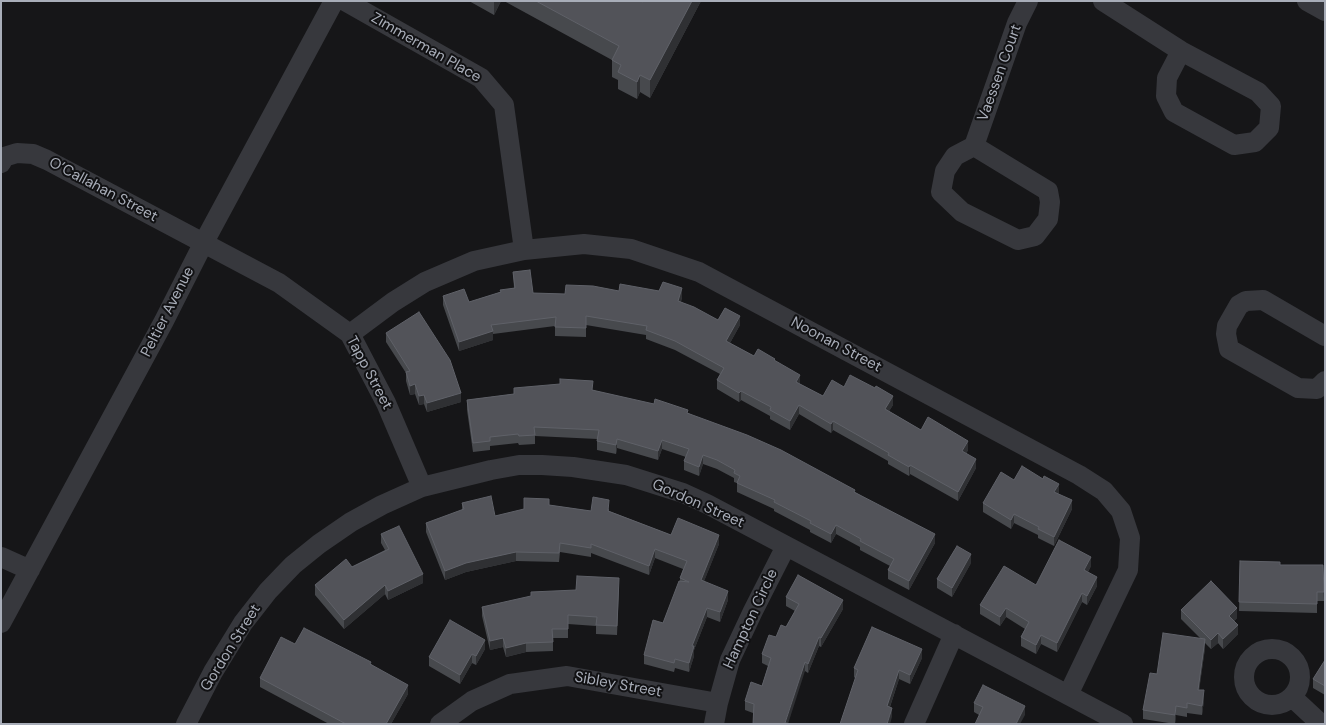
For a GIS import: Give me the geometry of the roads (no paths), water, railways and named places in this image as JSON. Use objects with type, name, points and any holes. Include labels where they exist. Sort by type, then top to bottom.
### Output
[{"type":"street","name":"Peltier Avenue","points":[[1,623],[10,586],[30,570],[334,1]]},
{"type":"street","name":"Zimmerman Place","points":[[345,1],[481,78],[504,105],[524,250]]},
{"type":"street","name":"Vaessen Court","points":[[974,146],[1017,22],[1028,1]]},
{"type":"street","points":[[1103,1],[1181,51],[1258,92],[1271,106],[1269,128],[1255,142],[1234,145],[1174,112],[1166,96],[1167,78],[1181,51]]},
{"type":"street","points":[[1307,1],[1325,11]]},
{"type":"street","points":[[974,146],[1048,191],[1050,202],[1048,219],[1035,236],[1018,240],[962,212],[941,192],[945,171],[955,156],[974,146]]},
{"type":"street","name":"O’Callahan Street","points":[[1,163],[4,157],[17,153],[33,154],[203,244]]},
{"type":"street","name":"Tapp Street","points":[[203,244],[279,283],[350,334],[386,402],[422,487]]},
{"type":"street","name":"Noonan Street","points":[[350,334],[393,302],[425,282],[474,261],[524,250],[584,244],[631,249],[699,272],[1079,475],[1104,491],[1121,511],[1130,538],[1128,570],[1068,695]]},
{"type":"street","points":[[1325,336],[1263,300],[1246,301],[1239,305],[1227,326],[1226,334],[1229,349],[1298,388],[1317,389],[1325,381]]},
{"type":"street","name":"Gordon Street","points":[[186,724],[213,672],[243,623],[293,565],[351,522],[382,505],[422,487],[490,470],[519,465],[558,466],[618,474],[654,483],[682,493],[707,504],[1123,724]]},
{"type":"street","name":"Hampton Circle","points":[[714,724],[724,678],[740,638],[786,546]]},
{"type":"street","points":[[1,557],[30,570]]},
{"type":"street","points":[[914,724],[954,634]]},
{"type":"street","name":"Sibley Street","points":[[440,724],[472,701],[510,684],[567,676],[718,703]]},
{"type":"street","points":[[1292,697],[1321,724]]}]
